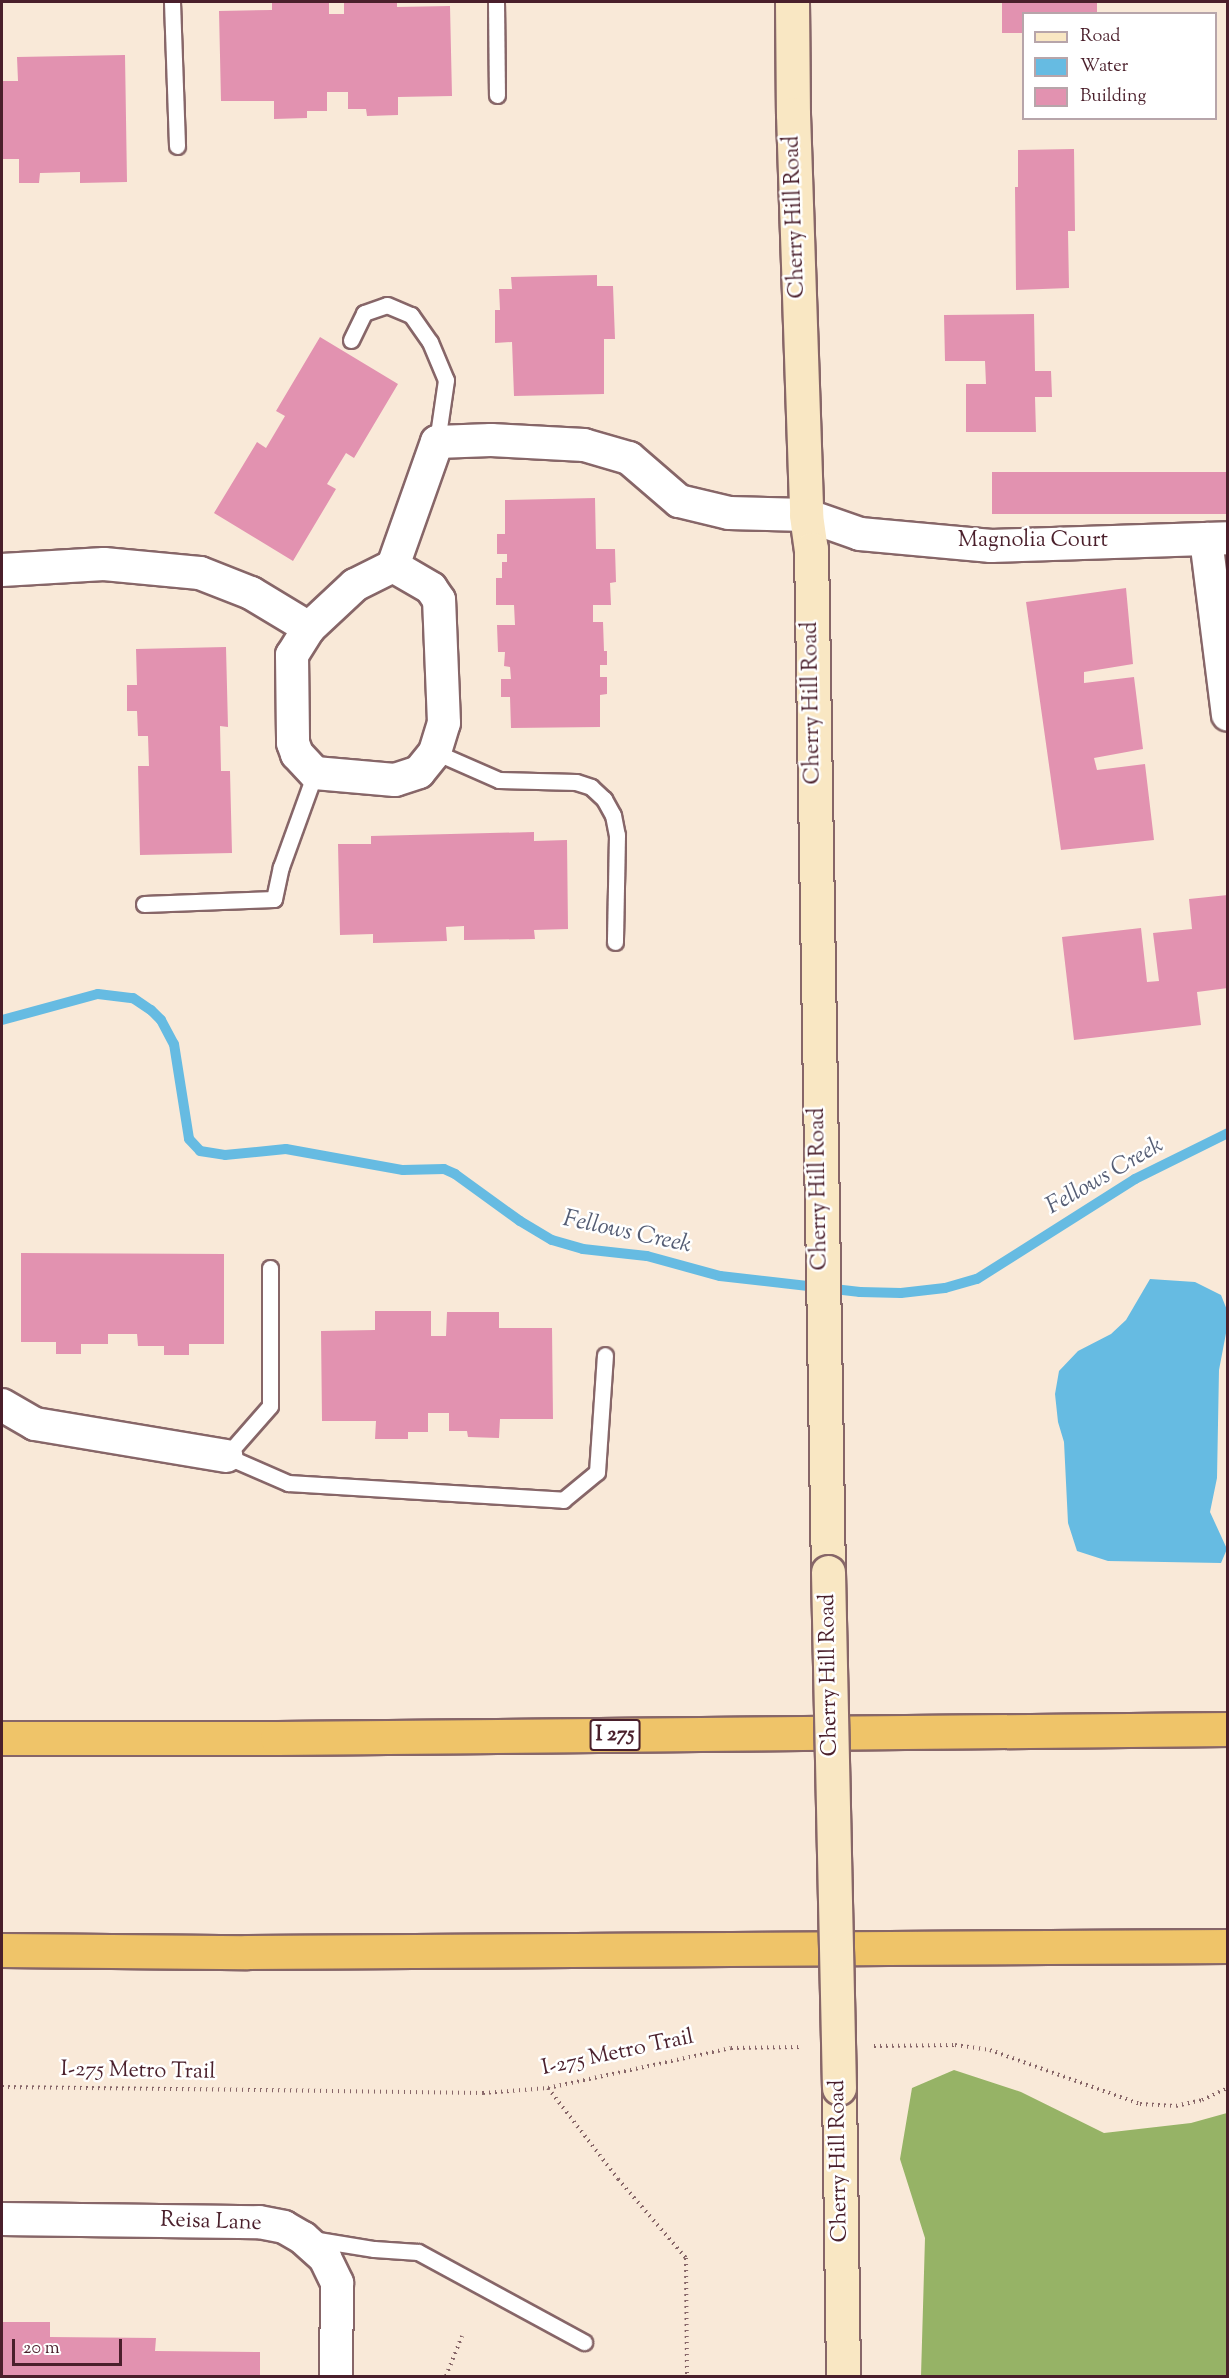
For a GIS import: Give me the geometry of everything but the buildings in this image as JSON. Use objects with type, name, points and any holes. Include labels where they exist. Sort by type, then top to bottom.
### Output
[{"type":"highway","name":"I 275","points":[[2,1738],[300,1738],[1227,1729]]},
{"type":"highway","points":[[2,1950],[247,1952],[1227,1946]]},
{"type":"main road","name":"Cherry Hill Road","points":[[792,2],[793,114],[806,515],[811,549],[820,1167],[843,2376]]},
{"type":"street","name":"Magnolia Court","points":[[436,442],[501,440],[584,445],[629,458],[678,501],[729,513],[806,515],[860,534],[991,546],[1217,539]]},
{"type":"street","points":[[393,566],[431,588],[439,600],[444,723],[435,752],[419,772],[395,780],[315,773],[297,754],[293,743],[292,655],[309,628],[355,585],[393,566],[436,442]]},
{"type":"street","points":[[1217,539],[1227,716]]},
{"type":"street","points":[[2,570],[105,564],[200,573],[251,593],[309,628]]},
{"type":"street","points":[[2,1405],[35,1424],[226,1456]]},
{"type":"street","name":"Reisa Lane","points":[[2,2219],[259,2222],[284,2227],[303,2238],[325,2258],[337,2283],[336,2376]]},
{"type":"lane","points":[[172,2],[177,146]]},
{"type":"lane","points":[[496,2],[497,95]]},
{"type":"lane","points":[[351,340],[364,313],[387,305],[411,315],[430,342],[446,380],[436,442]]},
{"type":"lane","points":[[435,752],[499,780],[576,782],[591,788],[604,799],[614,815],[617,835],[615,942]]},
{"type":"lane","points":[[144,904],[274,899],[281,867],[315,773]]},
{"type":"lane","points":[[270,1268],[270,1406],[226,1456],[288,1484],[563,1500],[597,1472],[605,1355]]},
{"type":"lane","points":[[303,2238],[374,2249],[418,2252],[584,2342]]},
{"type":"path","points":[[872,2046],[955,2045],[990,2050],[1140,2104],[1176,2106],[1202,2100],[1227,2088]]},
{"type":"path","name":"I-275 Metro Trail","points":[[2,2087],[483,2092],[548,2088],[730,2048],[813,2047]]},
{"type":"path","points":[[548,2088],[618,2179],[686,2258],[687,2376]]},
{"type":"path","points":[[446,2376],[462,2336]]},
{"type":"green space","points":[[954,2070],[1021,2092],[1104,2133],[1191,2123],[1227,2113],[1227,2376],[921,2376],[925,2238],[900,2159],[912,2088]]},
{"type":"water","points":[[1150,1279],[1195,1282],[1221,1295],[1227,1310],[1227,1328],[1219,1370],[1217,1478],[1210,1512],[1227,1549],[1221,1563],[1108,1561],[1077,1551],[1068,1523],[1064,1442],[1058,1422],[1055,1394],[1059,1371],[1078,1351],[1111,1334],[1126,1320]]},
{"type":"waterway","name":"Fellows Creek","points":[[2,1020],[98,994],[133,998],[161,1020],[174,1044],[189,1139],[200,1151],[225,1155],[286,1149],[403,1170],[444,1169],[455,1174],[520,1221],[552,1240],[583,1249],[647,1256],[720,1276],[860,1292],[901,1293],[945,1288],[977,1279],[1135,1179],[1228,1133]]}]
